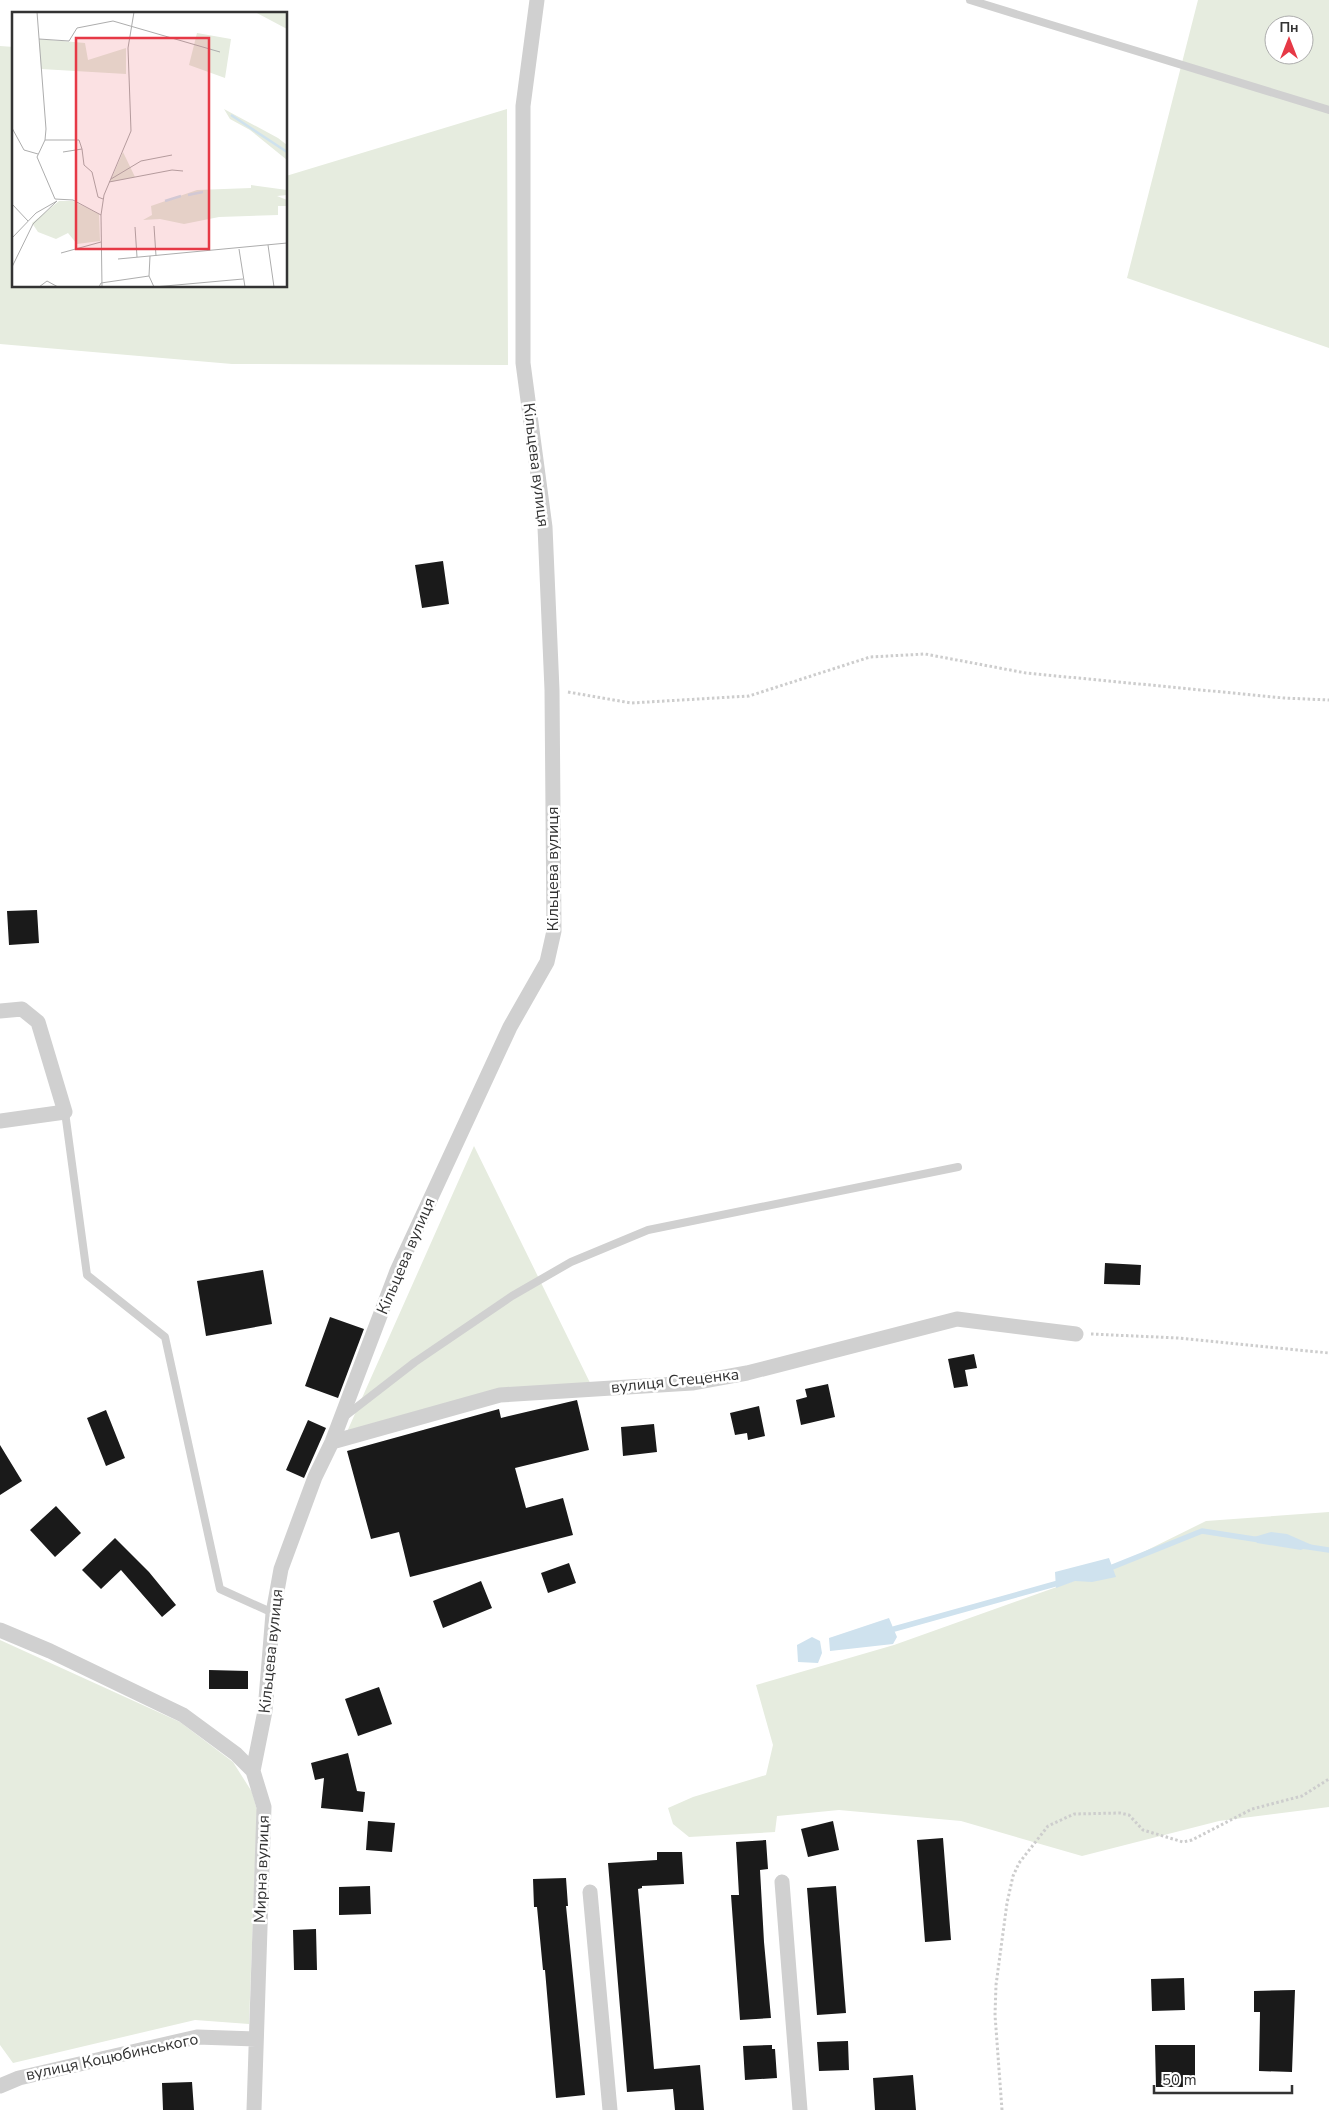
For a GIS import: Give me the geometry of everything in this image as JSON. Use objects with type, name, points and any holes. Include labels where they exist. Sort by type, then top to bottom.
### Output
[{"type":"street","name":"Кільцева вулиця","points":[[253,1771],[265,1711],[273,1612],[281,1569],[315,1477],[341,1420],[397,1271],[510,1028],[548,962],[554,931],[552,690],[545,527],[523,363],[523,106],[537,0]]},
{"type":"street","points":[[0,1011],[22,1009],[38,1022],[64,1112],[0,1121]]},
{"type":"street","name":"вулиця Стеценка","points":[[332,1442],[500,1396],[692,1383],[747,1373],[957,1319],[1076,1334]]},
{"type":"street","name":"Мирна вулиця","points":[[0,1630],[50,1651],[183,1715],[236,1754],[253,1771],[264,1807],[254,2110]]},
{"type":"street","points":[[782,1882],[800,2110]]},
{"type":"street","points":[[590,1892],[610,2110]]},
{"type":"street","name":"вулиця Коцюбинського","points":[[0,2086],[19,2078],[197,2037],[256,2039]]},
{"type":"lane","points":[[970,0],[1329,110]]},
{"type":"lane","points":[[64,1112],[87,1275],[165,1337],[220,1589],[273,1612]]},
{"type":"lane","points":[[341,1420],[415,1362],[512,1296],[571,1262],[648,1230],[958,1167]]},
{"type":"path","points":[[552,690],[631,703],[749,696],[870,657],[925,654],[1026,673],[1284,698],[1329,700]]},
{"type":"path","points":[[1076,1334],[1178,1338],[1329,1353]]},
{"type":"path","points":[[1002,2110],[996,1992],[1007,1903],[1013,1876],[1019,1864],[1048,1826],[1074,1814],[1120,1813],[1129,1815],[1143,1830],[1183,1842],[1192,1840],[1252,1809],[1302,1796],[1329,1779]]},
{"type":"shaded area","points":[[1198,0],[1329,0],[1329,348],[1127,278]]},
{"type":"shaded area","points":[[0,46],[12,47],[12,288],[288,288],[288,175],[507,109],[508,365],[232,364],[0,344]]},
{"type":"shaded area","points":[[474,1146],[596,1395],[501,1400],[342,1443]]},
{"type":"shaded area","points":[[1329,1512],[1329,1807],[1219,1821],[1082,1856],[961,1821],[839,1810],[777,1816],[775,1832],[689,1837],[673,1824],[668,1808],[693,1797],[766,1775],[773,1745],[756,1685],[894,1645],[1113,1567],[1206,1521]]},
{"type":"shaded area","points":[[0,1640],[180,1722],[233,1762],[252,1792],[257,1810],[249,2024],[195,2020],[13,2063],[0,2045]]},
{"type":"water","points":[[1271,1532],[1287,1534],[1312,1545],[1301,1550],[1257,1543],[1254,1537]]},
{"type":"water","points":[[1109,1558],[1116,1577],[1092,1582],[1075,1581],[1056,1588],[1055,1572]]},
{"type":"water","points":[[889,1618],[897,1637],[893,1644],[830,1651],[829,1638]]},
{"type":"water","points":[[812,1637],[820,1641],[822,1653],[818,1663],[798,1662],[797,1645]]},
{"type":"building","points":[[443,561],[449,604],[422,608],[415,565]]},
{"type":"building","points":[[37,910],[39,943],[9,945],[7,911]]},
{"type":"building","points":[[1105,1263],[1141,1265],[1140,1285],[1104,1284]]},
{"type":"building","points":[[263,1270],[272,1324],[206,1336],[197,1281]]},
{"type":"building","points":[[330,1317],[364,1329],[338,1398],[305,1386]]},
{"type":"building","points":[[974,1354],[977,1368],[965,1370],[968,1386],[954,1388],[948,1359]]},
{"type":"building","points":[[828,1384],[835,1417],[801,1425],[796,1400],[807,1397],[805,1389]]},
{"type":"building","points":[[577,1400],[589,1450],[515,1468],[526,1508],[563,1498],[573,1535],[410,1577],[399,1532],[371,1539],[347,1451],[499,1409],[501,1418]]},
{"type":"building","points":[[759,1406],[765,1436],[748,1440],[747,1433],[735,1435],[730,1413]]},
{"type":"building","points":[[106,1410],[125,1458],[106,1466],[87,1418]]},
{"type":"building","points":[[308,1420],[326,1428],[304,1478],[286,1470]]},
{"type":"building","points":[[654,1424],[657,1452],[623,1456],[621,1427]]},
{"type":"building","points":[[0,1445],[22,1481],[0,1495]]},
{"type":"building","points":[[56,1506],[81,1533],[55,1557],[30,1530]]},
{"type":"building","points":[[115,1538],[149,1572],[176,1605],[162,1617],[121,1570],[101,1589],[82,1570]]},
{"type":"building","points":[[569,1563],[576,1583],[548,1593],[541,1573]]},
{"type":"building","points":[[481,1581],[492,1608],[443,1628],[433,1601]]},
{"type":"building","points":[[209,1670],[248,1671],[248,1689],[209,1689]]},
{"type":"building","points":[[379,1687],[392,1724],[358,1736],[345,1699]]},
{"type":"building","points":[[348,1753],[357,1791],[365,1792],[363,1812],[321,1808],[324,1778],[315,1780],[311,1763]]},
{"type":"building","points":[[368,1821],[395,1823],[392,1852],[366,1850]]},
{"type":"building","points":[[833,1821],[839,1850],[808,1857],[801,1829]]},
{"type":"building","points":[[943,1838],[951,1940],[925,1942],[917,1840]]},
{"type":"building","points":[[766,1840],[768,1869],[760,1870],[771,2018],[740,2020],[731,1895],[739,1895],[736,1842]]},
{"type":"building","points":[[657,1852],[682,1852],[684,1884],[642,1886],[642,1888],[638,1889],[654,2069],[700,2065],[704,2110],[675,2110],[673,2089],[627,2092],[608,1863],[657,1860]]},
{"type":"building","points":[[566,1878],[568,1906],[566,1906],[585,2095],[556,2098],[545,1970],[543,1970],[537,1907],[534,1907],[533,1879]]},
{"type":"building","points":[[370,1886],[371,1914],[339,1915],[339,1887]]},
{"type":"building","points":[[836,1886],[846,2013],[817,2015],[807,1888]]},
{"type":"building","points":[[316,1929],[317,1970],[294,1970],[293,1930]]},
{"type":"building","points":[[1184,1978],[1185,2010],[1152,2011],[1151,1979]]},
{"type":"building","points":[[1295,1990],[1292,2072],[1259,2071],[1260,2012],[1254,2012],[1254,1991]]},
{"type":"building","points":[[848,2041],[849,2070],[819,2071],[817,2042]]},
{"type":"building","points":[[772,2045],[772,2049],[775,2049],[777,2078],[745,2080],[743,2046]]},
{"type":"building","points":[[1155,2045],[1195,2045],[1195,2087],[1156,2087]]},
{"type":"building","points":[[913,2075],[916,2110],[875,2110],[873,2078]]},
{"type":"building","points":[[192,2082],[194,2110],[163,2110],[162,2083]]},
{"type":"waterway","points":[[1105,1570],[1202,1531],[1260,1540]]},
{"type":"waterway","points":[[1302,1546],[1329,1550]]},
{"type":"waterway","points":[[894,1629],[1062,1582]]}]
